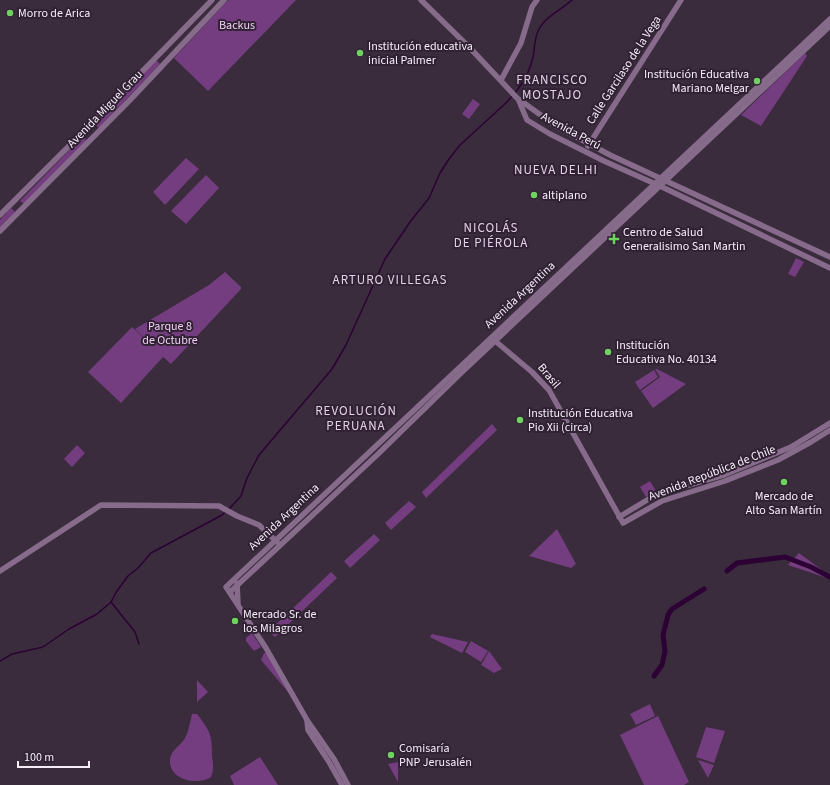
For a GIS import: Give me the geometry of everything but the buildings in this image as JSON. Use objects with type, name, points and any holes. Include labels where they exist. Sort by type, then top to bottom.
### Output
[{"type":"street","name":"Avenida Miguel Grau","points":[[0,215],[212,0]]},
{"type":"street","name":"Avenida Miguel Grau","points":[[0,231],[130,100],[224,0]]},
{"type":"street","points":[[421,0],[518,99]]},
{"type":"street","points":[[501,80],[521,43],[532,8],[537,0]]},
{"type":"street","name":"Calle Garcilaso de la Vega","points":[[585,151],[681,0]]},
{"type":"street","name":"Avenida Argentina","points":[[278,542],[395,428],[425,404],[494,340],[829,23]]},
{"type":"street","name":"Avenida Perú","points":[[518,99],[556,126],[610,155],[830,257]]},
{"type":"street","name":"Avenida Perú","points":[[518,99],[527,120],[550,134],[830,268]]},
{"type":"street","name":"Brasil","points":[[494,340],[532,372],[548,390],[587,458],[622,524]]},
{"type":"street","name":"Avenida Argentina","points":[[238,605],[228,589],[399,433],[425,404]]},
{"type":"street","name":"Avenida República de Chile","points":[[619,517],[657,494],[724,475],[791,447],[830,423]]},
{"type":"street","points":[[395,428],[399,433]]},
{"type":"street","name":"Avenida República de Chile","points":[[622,524],[662,501],[725,481],[778,460],[830,430]]},
{"type":"street","points":[[0,571],[101,506],[220,506],[231,513],[259,525],[278,542]]},
{"type":"street","points":[[235,582],[238,605],[266,648],[307,720],[334,759],[348,785]]},
{"type":"street","points":[[307,720],[308,730],[342,785]]},
{"type":"green space","name":"Backus","points":[[228,0],[296,0],[208,91],[174,58]]},
{"type":"green space","points":[[805,53],[807,56],[761,126],[741,115]]},
{"type":"green space","points":[[156,60],[160,64],[99,128],[95,124]]},
{"type":"green space","points":[[473,99],[480,104],[469,119],[462,114]]},
{"type":"green space","points":[[83,136],[87,141],[24,204],[20,201]]},
{"type":"green space","points":[[186,158],[199,169],[165,205],[153,192]]},
{"type":"green space","points":[[206,175],[219,188],[186,224],[171,211]]},
{"type":"green space","points":[[11,208],[15,212],[0,227],[0,220]]},
{"type":"green space","points":[[796,258],[804,262],[795,277],[788,274]]},
{"type":"green space","name":"Parque 8 de Octubre","points":[[225,272],[241,287],[241,289],[171,364],[163,357],[121,403],[88,372],[132,327],[152,346],[135,329],[209,285]]},
{"type":"green space","points":[[655,369],[686,384],[653,408],[641,391],[660,377]]},
{"type":"green space","points":[[654,370],[658,377],[640,390],[635,382]]},
{"type":"green space","points":[[492,424],[497,430],[426,498],[422,492]]},
{"type":"green space","points":[[77,445],[85,453],[72,467],[64,459]]},
{"type":"green space","points":[[650,481],[656,491],[646,497],[640,487]]},
{"type":"green space","points":[[409,501],[416,507],[391,530],[385,523]]},
{"type":"green space","points":[[557,529],[576,564],[571,568],[529,556]]},
{"type":"green space","points":[[374,534],[380,540],[350,568],[344,561]]},
{"type":"green space","points":[[799,553],[830,576],[830,579],[788,565]]},
{"type":"green space","points":[[331,572],[337,578],[275,637],[269,631]]},
{"type":"green space","points":[[252,633],[261,647],[254,651],[246,641],[246,638]]},
{"type":"green space","points":[[432,634],[468,642],[462,653],[430,637]]},
{"type":"green space","points":[[471,641],[488,651],[481,662],[465,652]]},
{"type":"green space","points":[[489,651],[502,669],[494,673],[481,665]]},
{"type":"green space","points":[[264,653],[268,653],[305,712],[261,660]]},
{"type":"green space","points":[[197,680],[208,692],[197,702]]},
{"type":"green space","points":[[650,704],[655,716],[636,725],[630,714]]},
{"type":"green space","points":[[192,714],[197,714],[205,725],[211,738],[213,766],[212,775],[211,777],[200,781],[186,780],[174,773],[170,760],[172,753],[183,741],[186,735]]},
{"type":"green space","points":[[658,716],[689,782],[684,785],[644,785],[620,735]]},
{"type":"green space","points":[[706,727],[725,731],[714,763],[696,757]]},
{"type":"green space","points":[[260,757],[278,785],[234,785],[230,776]]},
{"type":"green space","points":[[698,760],[714,765],[708,778]]},
{"type":"green space","points":[[398,762],[398,782],[388,764]]},
{"type":"waterway","points":[[515,93],[524,80],[530,67],[536,36],[542,24],[572,0]]},
{"type":"waterway","points":[[229,509],[241,496],[247,478],[259,455],[332,369],[346,345],[385,259],[410,222],[429,198],[440,173],[449,159],[460,145],[512,96]]},
{"type":"waterway","points":[[0,661],[12,654],[43,647],[69,629],[97,614],[111,602],[128,576],[138,568],[151,553],[222,515],[226,511]]},
{"type":"waterway","points":[[727,571],[737,563],[785,557],[811,567],[830,577]]},
{"type":"waterway","points":[[654,676],[662,665],[665,651],[663,635],[668,615],[672,609],[704,589]]},
{"type":"waterway","points":[[111,602],[135,632],[139,644]]},
{"type":"place","name":"Morro de Arica","points":[[10,13]]},
{"type":"place","name":"Institución educativa inicial Palmer","points":[[360,53]]},
{"type":"place","name":"Institución Educativa Mariano Melgar","points":[[757,81]]},
{"type":"place","name":"altiplano","points":[[534,195]]},
{"type":"place","name":"Centro de Salud Generalisimo San Martin","points":[[614,239]]},
{"type":"place","name":"Institución Educativa No. 40134","points":[[608,352]]},
{"type":"place","name":"Institución Educativa Pio Xii (circa)","points":[[520,420]]},
{"type":"place","name":"Mercado de Alto San Martín","points":[[784,482]]},
{"type":"place","name":"Mercado Sr. de los Milagros","points":[[235,621]]},
{"type":"place","name":"Comisaría PNP Jerusalén","points":[[391,755]]},
{"type":"district","name":"FRANCISCO MOSTAJO","points":[[552,88]]},
{"type":"district","name":"NUEVA DELHI","points":[[556,170]]},
{"type":"district","name":"NICOLÁS DE PIÉROLA","points":[[491,236]]},
{"type":"district","name":"ARTURO VILLEGAS","points":[[390,280]]},
{"type":"district","name":"REVOLUCIÓN PERUANA","points":[[356,418]]}]
